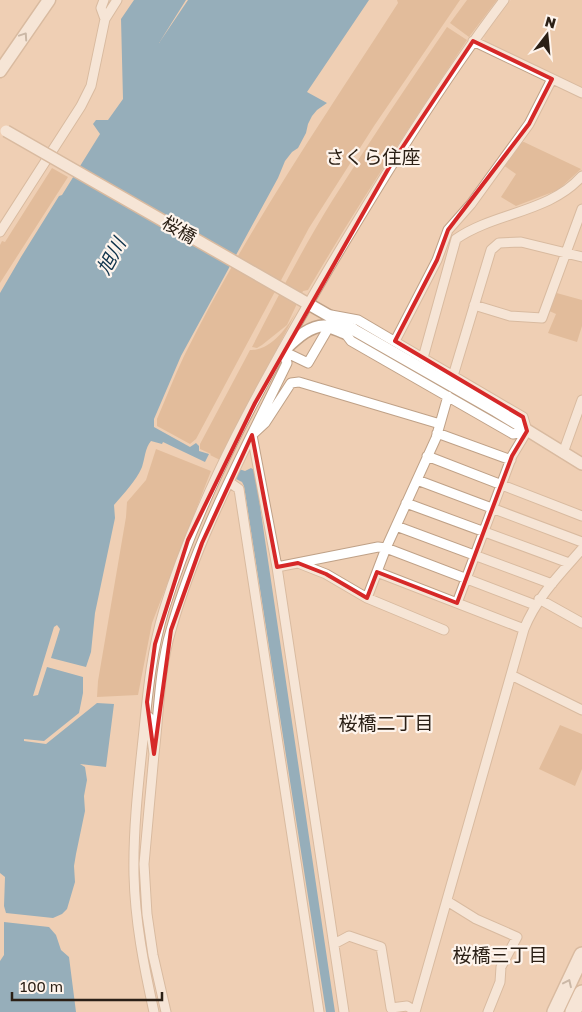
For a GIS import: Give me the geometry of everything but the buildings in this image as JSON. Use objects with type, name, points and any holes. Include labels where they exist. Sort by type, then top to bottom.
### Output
[{"type":"main road","points":[[0,71],[49,0]]},
{"type":"main road","points":[[555,1012],[581,961]]},
{"type":"main road","points":[[573,1012],[582,993]]},
{"type":"street","points":[[104,0],[101,8],[105,19]]},
{"type":"street","points":[[0,232],[75,115],[91,86],[105,19],[117,0]]},
{"type":"street","points":[[154,1012],[140,939],[134,875],[136,814],[147,702],[157,636],[175,577],[188,540],[214,482],[309,304],[390,166],[473,41],[504,0]]},
{"type":"street","points":[[473,41],[582,93]]},
{"type":"street","points":[[395,341],[437,260],[448,230],[471,204],[529,124],[552,79]]},
{"type":"street","name":"桜橋","points":[[3,129],[309,304],[329,321],[527,431],[582,464]]},
{"type":"street","points":[[423,358],[456,239],[470,229],[534,207],[559,196],[582,176]]},
{"type":"street","points":[[474,305],[510,316],[542,318],[582,209]]},
{"type":"street","points":[[453,376],[491,250],[499,243],[521,242],[582,257]]},
{"type":"street","points":[[283,350],[309,331],[329,321],[358,320],[523,417],[527,431],[511,460],[457,603]]},
{"type":"street","points":[[283,350],[308,363],[329,321]]},
{"type":"street","points":[[349,331],[351,341],[513,434],[527,431]]},
{"type":"street","points":[[166,1012],[153,955],[144,864],[165,655],[171,630],[202,543],[229,482],[287,363],[283,350]]},
{"type":"street","points":[[252,435],[265,422],[291,383],[299,382],[439,428],[511,460]]},
{"type":"street","points":[[367,598],[386,548],[428,456],[439,428],[448,396]]},
{"type":"street","points":[[563,452],[582,400]]},
{"type":"street","points":[[252,435],[277,567],[344,1012]]},
{"type":"street","points":[[428,456],[582,516]]},
{"type":"street","points":[[417,480],[582,542]]},
{"type":"street","points":[[229,482],[239,488],[319,1012]]},
{"type":"street","points":[[406,503],[570,564]]},
{"type":"street","points":[[396,526],[552,584]]},
{"type":"street","points":[[277,567],[378,547],[386,548],[467,579],[537,602],[582,623]]},
{"type":"street","points":[[334,944],[349,936],[381,947],[391,1008],[407,1006],[415,1011],[524,629],[537,602],[582,549]]},
{"type":"street","points":[[298,563],[326,574],[367,598],[444,630]]},
{"type":"street","points":[[377,572],[524,629]]},
{"type":"street","points":[[511,675],[582,710]]},
{"type":"street","points":[[147,702],[154,754]]},
{"type":"street","points":[[447,901],[476,918],[516,937],[501,967],[500,982],[488,1012]]},
{"type":"highlighted area","points":[[473,41],[552,79],[529,124],[448,230],[437,260],[395,341],[523,417],[527,431],[512,456],[457,603],[377,572],[367,598],[326,574],[298,563],[277,567],[252,435],[202,543],[171,630],[154,754],[147,702],[155,644],[188,540],[255,403],[390,166]]},
{"type":"shaded area","points":[[397,0],[460,0],[374,126],[309,228],[196,439],[190,444],[157,426],[157,419],[184,356],[259,221],[313,133],[398,3]]},
{"type":"shaded area","points":[[467,0],[497,0],[469,37],[450,23]]},
{"type":"shaded area","points":[[511,0],[582,0],[582,88],[485,41],[484,36]]},
{"type":"shaded area","points":[[447,27],[467,40],[405,133],[308,290],[303,291],[287,325],[262,345],[257,348],[252,347],[332,201]]},
{"type":"shaded area","points":[[524,142],[581,169],[558,190],[516,206],[501,197],[516,174],[503,165],[519,143]]},
{"type":"shaded area","points":[[52,168],[68,177],[0,283],[0,245],[2,241],[5,242]]},
{"type":"shaded area","points":[[553,292],[582,300],[582,326],[577,342],[548,333],[556,314],[547,310]]},
{"type":"shaded area","points":[[296,312],[220,460],[200,449],[200,444],[250,350],[264,347],[271,343],[288,325]]},
{"type":"shaded area","points":[[156,449],[211,471],[152,623],[138,695],[97,697],[127,502],[146,480]]},
{"type":"shaded area","points":[[560,725],[582,734],[582,769],[575,786],[539,769]]},
{"type":"water","name":"旭川","points":[[134,0],[186,0],[159,43],[188,0],[369,0],[307,92],[327,103],[312,116],[298,148],[285,161],[278,178],[181,356],[154,419],[154,427],[190,447],[196,443],[199,446],[199,451],[209,454],[205,462],[163,442],[162,444],[151,441],[146,450],[142,467],[130,487],[114,505],[115,518],[95,613],[91,652],[86,667],[51,658],[60,629],[57,625],[54,627],[33,696],[38,695],[47,667],[83,677],[83,693],[79,713],[44,741],[24,739],[24,741],[46,744],[97,703],[114,704],[106,767],[80,764],[85,767],[87,780],[84,796],[85,811],[74,866],[75,882],[67,909],[62,914],[53,918],[6,913],[4,906],[5,877],[0,873],[0,293],[59,196],[62,195],[100,134],[93,124],[96,120],[108,120],[123,99],[121,19]]},
{"type":"water","points":[[251,468],[257,472],[261,513],[335,1012],[326,1012],[244,486],[242,482],[234,478],[239,469],[245,471]]},
{"type":"water","points":[[4,922],[49,927],[56,935],[61,950],[69,957],[76,1012],[0,1012],[0,961],[4,955]]},
{"type":"district","name":"さくら住座","points":[[373,157]]},
{"type":"district","name":"桜橋二丁目","points":[[386,723]]},
{"type":"district","name":"桜橋三丁目","points":[[500,955]]}]
